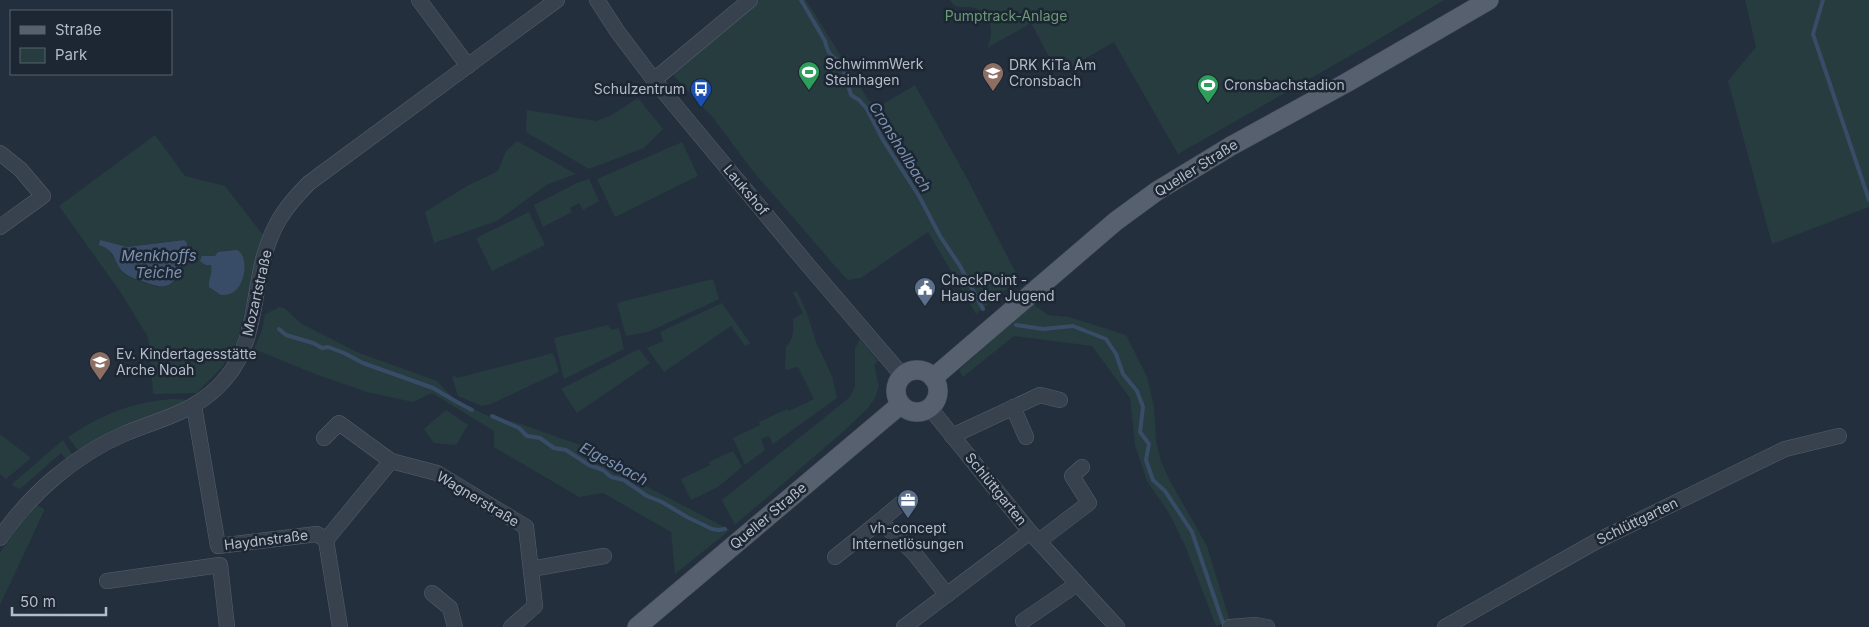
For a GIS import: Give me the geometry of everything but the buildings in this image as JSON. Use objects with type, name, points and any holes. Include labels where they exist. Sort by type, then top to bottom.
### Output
[{"type":"main road","name":"Queller Straße","points":[[933,378],[1116,221],[1157,190],[1489,0]]},
{"type":"main road","points":[[918,370],[929,374],[933,378],[938,388],[938,394],[930,408],[925,411],[915,412],[909,411],[900,405],[896,390],[902,375],[918,370]]},
{"type":"main road","name":"Queller Straße","points":[[637,627],[900,405]]},
{"type":"street","points":[[419,0],[468,66]]},
{"type":"street","name":"Mozartstraße","points":[[0,538],[15,517],[56,477],[80,458],[122,434],[194,406],[211,394],[227,378],[246,344],[263,260],[277,223],[290,203],[309,183],[557,0]]},
{"type":"street","name":"Laukshof","points":[[597,0],[617,31],[654,80],[902,375]]},
{"type":"street","points":[[654,80],[746,3]]},
{"type":"street","points":[[0,153],[20,169],[43,196],[0,228]]},
{"type":"street","points":[[952,436],[1040,395],[1060,400]]},
{"type":"street","name":"Haydnstraße","points":[[194,406],[218,546],[317,534],[326,540],[390,461]]},
{"type":"street","points":[[1014,407],[1026,437]]},
{"type":"street","name":"Schlüttgarten","points":[[930,408],[1035,536],[1117,627]]},
{"type":"street","points":[[324,438],[339,423],[390,461]]},
{"type":"street","name":"Schlüttgarten","points":[[1445,627],[1594,542],[1785,449],[1839,436]]},
{"type":"street","name":"Wagnerstraße","points":[[390,461],[437,473],[526,527],[535,606],[511,627]]},
{"type":"street","points":[[904,627],[947,595],[1035,536],[1089,503],[1072,476],[1082,468]]},
{"type":"street","points":[[834,557],[900,504]]},
{"type":"street","points":[[880,521],[914,553],[947,595]]},
{"type":"street","points":[[326,540],[340,627]]},
{"type":"street","points":[[531,568],[604,556]]},
{"type":"street","points":[[107,581],[220,565],[226,627]]},
{"type":"street","points":[[1023,621],[1077,584]]},
{"type":"street","points":[[432,593],[450,608],[455,627]]},
{"type":"street","points":[[1230,627],[1256,625],[1267,627]]},
{"type":"green space","points":[[759,0],[806,0],[869,101],[881,105],[915,85],[968,180],[1019,279],[976,314],[928,232],[861,278],[848,280],[752,170],[714,119],[673,75]]},
{"type":"green space","name":"Cronsbachstadion","points":[[950,0],[1444,0],[1178,154],[1114,42],[1058,74],[1031,23],[987,48],[991,36],[989,19],[975,8],[961,7],[955,5]]},
{"type":"green space","points":[[1745,0],[1869,0],[1869,207],[1772,244],[1728,81],[1756,47]]},
{"type":"green space","points":[[638,98],[663,129],[644,148],[589,169],[526,132],[527,110],[596,121],[612,115]]},
{"type":"green space","points":[[155,135],[185,176],[225,186],[263,235],[237,342],[222,367],[197,393],[153,394],[148,337],[121,293],[59,206]],"holes":[[[183,240],[186,251],[177,280],[157,287],[129,277],[122,272],[108,248]]]},
{"type":"green space","points":[[517,141],[576,174],[548,184],[497,221],[434,243],[425,212],[467,186],[498,171],[506,151]]},
{"type":"green space","points":[[682,142],[698,176],[615,217],[597,179]]},
{"type":"green space","points":[[589,179],[599,201],[583,210],[579,203],[570,208],[572,212],[543,227],[534,205],[579,182]]},
{"type":"green space","points":[[529,212],[545,245],[492,271],[476,238]]},
{"type":"green space","points":[[713,279],[719,299],[648,332],[626,336],[617,303]]},
{"type":"green space","points":[[797,291],[808,316],[816,342],[832,376],[837,398],[773,444],[769,436],[761,439],[765,450],[745,465],[733,438],[760,425],[759,422],[814,399],[798,367],[785,370],[786,347],[793,334],[793,319],[803,313],[793,293]]},
{"type":"green space","points":[[722,303],[750,343],[745,346],[731,326],[664,372],[647,348],[663,341],[660,332]]},
{"type":"green space","points":[[1033,304],[1048,315],[1069,317],[1126,335],[1147,377],[1154,406],[1156,441],[1161,461],[1170,481],[1207,546],[1230,621],[1216,626],[1186,548],[1169,513],[1147,481],[1135,445],[1130,398],[1092,346],[1014,336],[963,377],[959,370]]},
{"type":"green space","points":[[280,307],[284,308],[302,324],[359,353],[437,381],[455,400],[490,417],[515,422],[614,457],[640,483],[730,530],[675,574],[671,532],[603,493],[579,497],[494,447],[494,431],[432,393],[413,402],[367,392],[315,374],[254,349],[262,330],[265,314]]},
{"type":"green space","points":[[608,325],[611,330],[619,328],[624,349],[564,379],[554,338]]},
{"type":"green space","points":[[860,339],[878,361],[874,365],[879,386],[875,398],[869,407],[735,525],[722,500],[850,397],[855,387],[855,348]]},
{"type":"green space","points":[[639,349],[650,363],[577,413],[561,389]]},
{"type":"green space","points":[[553,353],[559,372],[491,404],[482,406],[458,396],[452,377],[456,376],[457,378]]},
{"type":"green space","points":[[173,399],[190,400],[81,450],[77,449],[68,437],[118,410],[144,403]]},
{"type":"green space","points":[[446,410],[468,425],[456,445],[434,443],[424,429]]},
{"type":"green space","points":[[0,434],[31,458],[6,479],[0,474]]},
{"type":"green space","points":[[63,440],[73,456],[67,460],[61,453],[20,489],[13,486],[12,484]]},
{"type":"green space","points":[[733,451],[742,467],[718,487],[691,500],[681,479],[710,465],[709,462]]},
{"type":"green space","points":[[36,505],[43,508],[44,511],[0,605],[0,553],[19,525]]},
{"type":"water","name":"Menkhoffs Teiche","points":[[100,240],[127,247],[184,240],[187,243],[186,251],[189,254],[173,281],[165,286],[159,286],[125,274],[111,252],[99,245]]},
{"type":"water","points":[[237,250],[241,253],[244,263],[242,281],[233,292],[221,295],[209,287],[211,265],[206,265],[200,261],[202,256],[215,256],[218,252]]},
{"type":"waterway","name":"Cronshollbach","points":[[801,0],[825,41],[828,51],[841,62],[851,95],[859,100],[867,109],[883,140],[919,196],[983,309]]},
{"type":"waterway","points":[[1823,0],[1813,34],[1869,200]]},
{"type":"waterway","name":"Cronshollbach","points":[[1016,325],[1043,329],[1073,326],[1106,339],[1116,354],[1123,374],[1137,391],[1143,407],[1140,432],[1149,444],[1146,460],[1153,480],[1165,491],[1192,532],[1223,623]]},
{"type":"waterway","name":"Elgesbach","points":[[279,329],[286,335],[313,343],[322,348],[328,347],[363,363],[433,388],[472,410]]},
{"type":"waterway","name":"Elgesbach","points":[[492,416],[519,428],[527,436],[540,438],[554,448],[566,450],[589,465],[603,470],[611,477],[624,480],[647,496],[662,502],[687,517],[712,529],[725,529]]},
{"type":"place","name":"SchwimmWerk Steinhagen","points":[[809,91]]},
{"type":"place","name":"DRK KiTa Am Cronsbach","points":[[993,92]]},
{"type":"place","name":"Cronsbachstadion","points":[[1208,104]]},
{"type":"place","name":"Schulzentrum","points":[[701,108]]},
{"type":"place","name":"CheckPoint - Haus der Jugend","points":[[925,307]]},
{"type":"place","name":"Ev. Kindertagesstätte Arche Noah","points":[[100,381]]},
{"type":"place","name":"vh-concept Internetlösungen","points":[[908,519]]},
{"type":"park label","name":"Pumptrack-Anlage","points":[[1006,16]]}]
